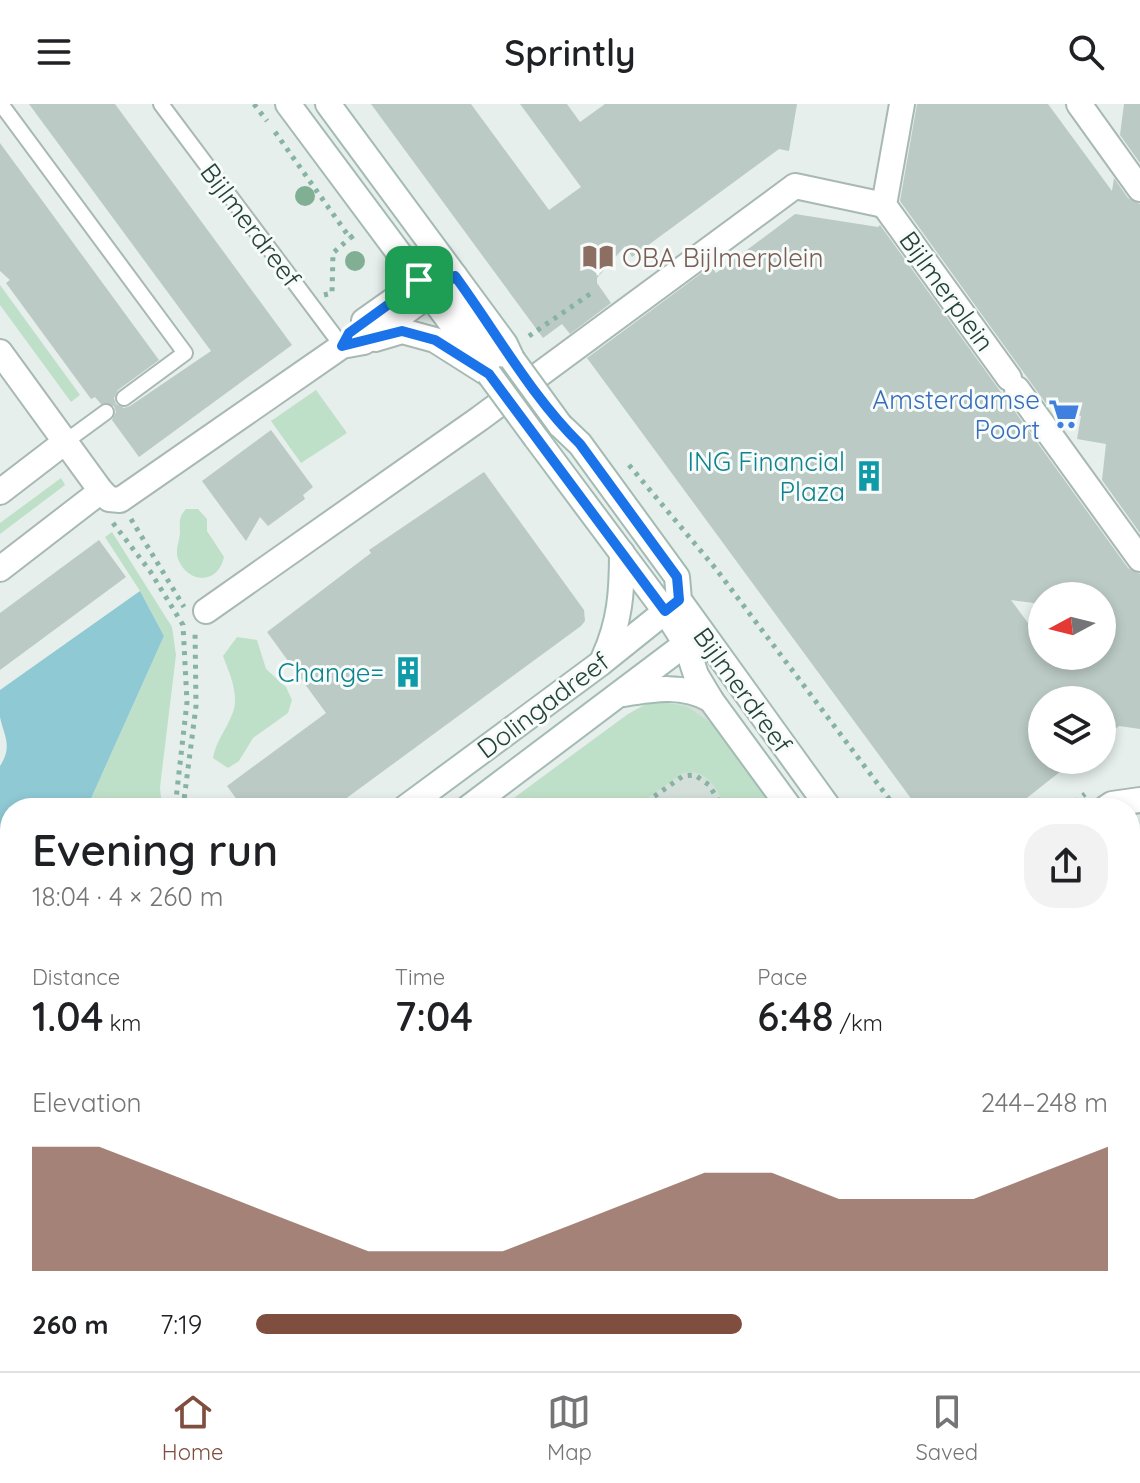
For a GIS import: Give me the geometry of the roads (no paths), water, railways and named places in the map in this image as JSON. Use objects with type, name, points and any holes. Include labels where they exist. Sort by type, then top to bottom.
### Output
[{"type":"street","name":"Bijlmerdreef","points":[[288,104],[438,283],[505,344],[512,359],[560,425],[580,444],[677,577],[672,606]]},
{"type":"street","name":"Bijlmerdreef","points":[[328,104],[438,283],[489,374],[622,553],[672,606],[821,798]]},
{"type":"street","name":"Bijlmerplein","points":[[884,205],[902,104]]},
{"type":"street","points":[[1079,104],[1140,189]]},
{"type":"street","name":"Bijlmerplein","points":[[206,611],[479,419],[795,186],[884,205],[1013,383],[1070,446],[1140,559]]},
{"type":"street","points":[[353,344],[349,333],[438,283]]},
{"type":"street","points":[[0,569],[103,498],[353,344],[402,331],[435,340],[489,374]]},
{"type":"street","points":[[0,352],[103,498]]},
{"type":"street","points":[[0,492],[65,442]]},
{"type":"street","points":[[601,663],[616,631],[622,600],[622,553]]},
{"type":"street","name":"Dolingadreef","points":[[419,798],[601,663],[672,606]]},
{"type":"street","name":"Bijlmerdreef","points":[[694,638],[696,675],[783,798]]},
{"type":"street","name":"Dolingadreef","points":[[481,798],[694,638]]},
{"type":"street","points":[[618,695],[675,689],[699,693],[711,700]]},
{"type":"lane","points":[[1,104],[185,353],[124,398]]},
{"type":"lane","name":"Bijlmerdreef","points":[[161,104],[305,297],[353,344]]},
{"type":"lane","points":[[65,442],[106,412]]},
{"type":"water","points":[[140,591],[164,636],[91,798],[0,798],[0,766],[7,747],[0,717],[0,690]]},
{"type":"place","name":"OBA Bijlmerplein","points":[[598,257]]},
{"type":"place","name":"Amsterdamse Poort","points":[[1064,414]]},
{"type":"place","name":"ING Financial Plaza","points":[[869,476]]},
{"type":"place","name":"Change=","points":[[408,672]]}]
